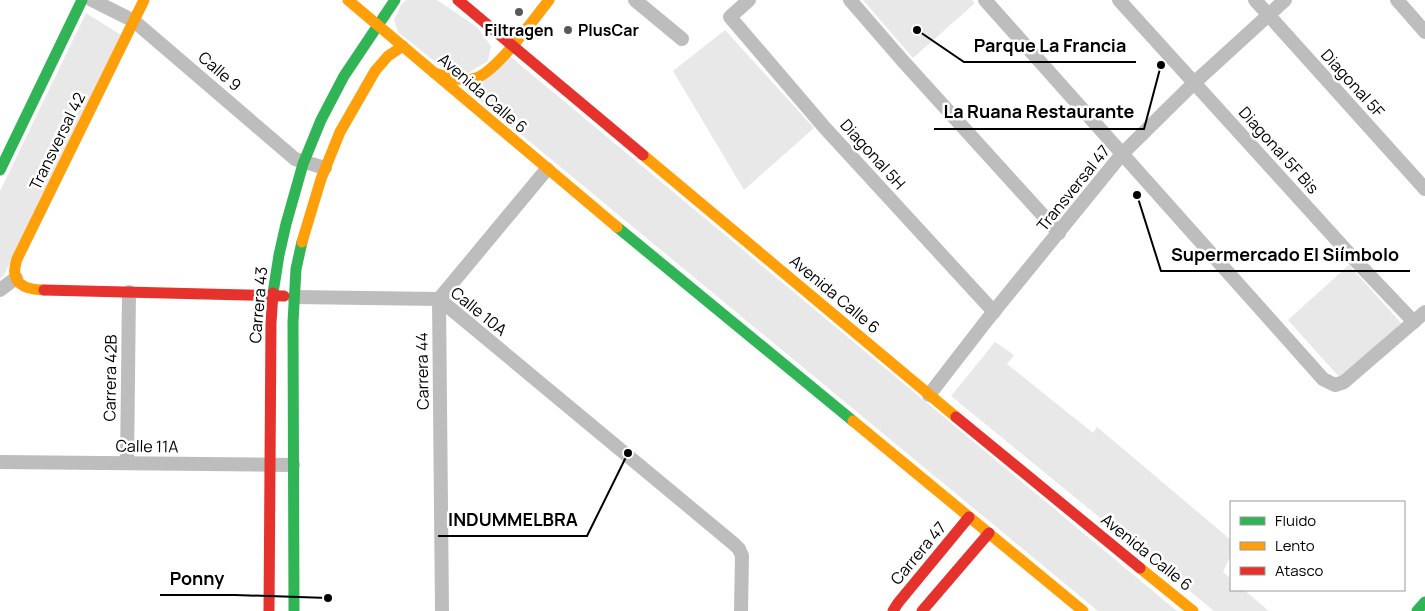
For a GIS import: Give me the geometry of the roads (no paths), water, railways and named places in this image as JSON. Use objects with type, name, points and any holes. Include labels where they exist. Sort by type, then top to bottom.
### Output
[{"type":"street","points":[[0,170],[82,0]]},
{"type":"street","name":"Calle 9","points":[[92,0],[134,21],[295,159],[325,168]]},
{"type":"street","name":"Transversal 42","points":[[16,278],[14,267],[17,259],[144,0]]},
{"type":"street","name":"Avenida Calle 6","points":[[348,0],[547,169],[1083,611]]},
{"type":"street","name":"Carrera 43","points":[[269,611],[270,323],[273,288],[286,224],[304,162],[331,99],[344,76],[395,0]]},
{"type":"street","name":"Avenida Calle 6","points":[[458,0],[929,395],[1193,611]]},
{"type":"street","points":[[434,73],[460,80],[478,78],[484,75],[512,45],[549,0]]},
{"type":"street","points":[[635,0],[682,39]]},
{"type":"street","name":"Diagonal 5H","points":[[749,0],[730,17],[825,128],[994,312]]},
{"type":"street","points":[[850,0],[1059,233]]},
{"type":"street","points":[[985,0],[1323,379],[1335,385],[1344,382],[1425,312]]},
{"type":"street","name":"Diagonal 5F Bis","points":[[1119,0],[1414,322]]},
{"type":"street","name":"Diagonal 5F","points":[[1256,0],[1425,189]]},
{"type":"street","name":"Transversal 47","points":[[929,395],[1122,154],[1194,83],[1285,0]]},
{"type":"street","points":[[1397,0],[1425,32]]},
{"type":"street","points":[[294,611],[294,296],[299,251],[325,168],[347,118],[375,71],[388,56],[403,46]]},
{"type":"street","points":[[438,299],[547,169]]},
{"type":"street","points":[[0,290],[16,278]]},
{"type":"street","name":"Calle 10A","points":[[16,278],[19,284],[32,290],[438,299],[739,549],[742,556],[740,611]]},
{"type":"street","name":"Carrera 42B","points":[[127,463],[129,292]]},
{"type":"street","name":"Carrera 44","points":[[438,299],[442,611]]},
{"type":"street","name":"Calle 11A","points":[[0,462],[293,465]]},
{"type":"street","name":"Carrera 47","points":[[893,611],[969,517]]},
{"type":"street","points":[[922,611],[989,534]]},
{"type":"street","points":[[1417,611],[1425,602]]},
{"type":"place","name":"Filtragen","points":[[519,12]]},
{"type":"place","name":"PlusCar","points":[[568,30]]},
{"type":"place","name":"Parque La Francia","points":[[917,30]]},
{"type":"place","name":"La Ruana Restaurante","points":[[1161,65]]},
{"type":"place","name":"Supermercado El Siímbolo","points":[[1137,195]]},
{"type":"place","name":"INDUMMELBRA","points":[[628,453]]},
{"type":"place","name":"Ponny","points":[[328,598]]}]
